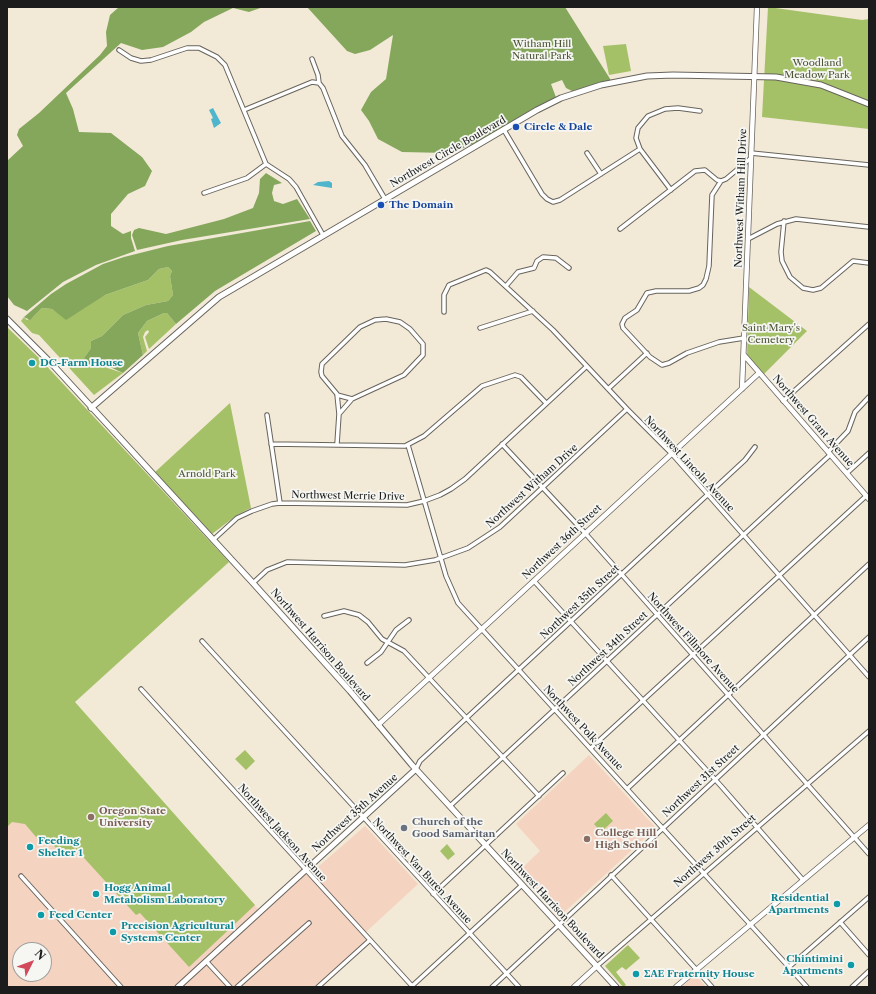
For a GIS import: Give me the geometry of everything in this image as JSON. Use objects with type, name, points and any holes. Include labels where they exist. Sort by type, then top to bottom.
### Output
[{"type":"main road","name":"Northwest Circle Boulevard","points":[[91,408],[218,297],[504,130],[562,98],[590,88],[620,80],[673,75],[781,77],[806,81],[869,104]]},
{"type":"main road","name":"Northwest Harrison Boulevard","points":[[7,319],[253,583],[333,671],[416,769],[616,987]]},
{"type":"main road","name":"Northwest 35th Avenue","points":[[178,987],[416,769]]},
{"type":"street","name":"Northwest Witham Hill Drive","points":[[742,389],[753,77],[757,7]]},
{"type":"street","points":[[119,50],[131,58],[141,61],[151,60],[187,48],[199,48],[217,57],[225,65],[266,164],[289,179],[296,187],[323,235]]},
{"type":"street","points":[[312,59],[319,83],[323,88],[342,136],[365,165],[385,199]]},
{"type":"street","points":[[244,110],[312,82],[319,83]]},
{"type":"street","points":[[671,190],[640,149],[636,138],[640,123],[648,116],[661,110],[673,108],[700,112]]},
{"type":"street","points":[[504,130],[542,194],[550,201],[560,200],[640,149]]},
{"type":"street","points":[[587,153],[601,174]]},
{"type":"street","points":[[744,338],[719,342],[687,353],[665,364],[655,362],[623,328],[622,322],[637,310],[647,293],[699,288],[706,279],[710,254],[711,198],[721,181],[726,179],[751,155],[869,165]]},
{"type":"street","points":[[204,193],[247,178],[266,164]]},
{"type":"street","points":[[620,229],[695,171],[701,169],[709,172],[716,180],[721,181]]},
{"type":"street","points":[[748,239],[766,228],[784,221],[809,220],[869,227]]},
{"type":"street","points":[[784,221],[781,252],[782,261],[790,277],[803,288],[813,290],[820,288],[853,261],[869,263]]},
{"type":"street","points":[[506,286],[518,272],[534,268],[537,261],[543,257],[556,258],[569,268]]},
{"type":"street","name":"Northwest Lincoln Avenue","points":[[444,312],[444,295],[449,285],[488,271],[506,286],[554,330],[627,409],[672,454],[869,678]]},
{"type":"street","points":[[480,328],[533,311]]},
{"type":"street","points":[[337,444],[339,414],[337,395],[321,374],[321,367],[324,360],[360,327],[368,323],[386,319],[405,326],[423,344],[424,350],[420,359],[400,378],[352,399],[339,414]]},
{"type":"street","points":[[783,401],[869,324]]},
{"type":"street","points":[[608,389],[647,353]]},
{"type":"street","name":"Northwest Grant Avenue","points":[[744,355],[868,498]]},
{"type":"street","name":"Northwest Merrie Drive","points":[[213,540],[230,523],[243,515],[263,507],[280,503],[407,505],[424,502],[451,489],[587,366]]},
{"type":"street","name":"Northwest 36th Street","points":[[378,725],[759,373]]},
{"type":"street","points":[[271,444],[408,445],[424,436],[482,386],[515,375],[521,377],[546,403]]},
{"type":"street","points":[[337,395],[352,399]]},
{"type":"street","name":"Northwest 34th Street","points":[[450,806],[657,615],[829,453],[844,436],[859,407],[869,397]]},
{"type":"street","name":"Northwest Witham Drive","points":[[253,583],[271,568],[288,562],[405,565],[441,558],[468,548],[494,532],[627,409]]},
{"type":"street","points":[[267,415],[280,503]]},
{"type":"street","name":"Northwest Fillmore Avenue","points":[[502,444],[585,533],[869,854]]},
{"type":"street","name":"Northwest Polk Avenue","points":[[408,445],[441,558],[454,596],[518,670],[705,872],[807,987]]},
{"type":"street","name":"Northwest 35th Street","points":[[416,769],[420,761],[708,495],[745,460],[755,447]]},
{"type":"street","points":[[847,473],[869,453]]},
{"type":"street","points":[[591,748],[779,575],[868,498]]},
{"type":"street","points":[[628,788],[869,564]]},
{"type":"street","points":[[534,581],[715,780],[803,880]]},
{"type":"street","points":[[324,616],[344,611],[359,615],[368,622],[378,636],[404,651],[539,796]]},
{"type":"street","points":[[367,663],[381,652],[396,630],[409,620]]},
{"type":"street","name":"Northwest 31st Street","points":[[492,987],[558,924],[869,637]]},
{"type":"street","name":"Northwest Van Buren Avenue","points":[[202,641],[362,818],[518,987]]},
{"type":"street","name":"Northwest Jackson Avenue","points":[[141,689],[412,987]]},
{"type":"street","name":"Northwest 30th Street","points":[[574,987],[650,919],[869,730]]},
{"type":"street","points":[[433,894],[563,774]]},
{"type":"street","points":[[676,987],[869,824]]},
{"type":"street","points":[[22,876],[121,987]]},
{"type":"street","points":[[610,876],[712,987]]},
{"type":"street","points":[[412,987],[522,885]]},
{"type":"street","points":[[789,967],[869,897]]},
{"type":"street","points":[[840,922],[869,955]]},
{"type":"street","points":[[237,987],[309,923]]},
{"type":"street","points":[[318,987],[370,940]]},
{"type":"street","points":[[206,961],[230,987]]},
{"type":"street","points":[[852,987],[869,971]]},
{"type":"shaded area","name":"Oregon State University","points":[[72,704],[261,912],[305,873],[368,940],[316,987],[7,987],[7,762]]},
{"type":"shaded area","name":"College Hill High School","points":[[589,755],[656,828],[559,917],[518,872],[540,851],[516,824]]},
{"type":"shaded area","points":[[365,826],[418,884],[366,932],[311,873]]},
{"type":"shaded area","points":[[695,975],[706,987],[682,987]]},
{"type":"green space","points":[[119,7],[263,7],[249,12],[233,8],[204,22],[191,32],[163,47],[142,50],[121,43],[66,93],[73,109],[79,132],[111,133],[142,157],[152,171],[145,186],[128,194],[111,214],[111,226],[123,234],[131,231],[131,238],[135,251],[96,265],[63,282],[27,311],[14,305],[7,296],[7,161],[23,146],[17,135],[19,129],[39,113],[100,55],[107,46],[106,32],[110,15]]},
{"type":"green space","name":"Witham Hill Natural Park","points":[[307,7],[565,7],[612,82],[576,93],[566,88],[562,80],[551,84],[557,100],[504,130],[459,150],[447,153],[402,152],[378,139],[369,121],[361,110],[371,92],[386,79],[393,35],[370,50],[355,54],[347,51]]},
{"type":"green space","name":"Woodland Meadow Park","points":[[768,7],[862,20],[869,19],[869,129],[762,117]]},
{"type":"green space","points":[[626,44],[631,71],[609,75],[603,46]]},
{"type":"green space","points":[[266,173],[282,183],[274,185],[272,193],[274,201],[283,204],[297,199],[310,219],[182,240],[137,250],[132,235],[134,230],[139,228],[166,234],[224,219],[253,208],[259,193],[260,179]]},
{"type":"green space","points":[[310,221],[316,231],[215,291],[176,324],[167,313],[147,321],[138,333],[143,355],[123,373],[110,367],[89,364],[84,358],[91,348],[91,341],[102,336],[123,315],[146,305],[168,301],[173,295],[170,276],[172,271],[168,267],[159,269],[148,280],[105,295],[66,320],[52,309],[42,308],[30,320],[24,317],[51,294],[103,264],[168,246]]},
{"type":"green space","points":[[168,267],[172,271],[170,276],[173,295],[168,301],[146,305],[123,315],[102,336],[91,341],[91,348],[84,358],[95,364],[123,373],[94,395],[39,335],[32,333],[21,321],[24,317],[27,320],[33,317],[42,308],[52,309],[61,315],[105,295],[148,280],[159,269]]},
{"type":"green space","name":"Saint Mary's Cemetery","points":[[749,287],[807,331],[764,374],[747,356]]},
{"type":"green space","points":[[167,313],[176,324],[149,349],[145,337],[149,332],[148,330],[145,332],[143,337],[147,351],[143,355],[138,333],[147,321]]},
{"type":"green space","points":[[7,327],[40,359],[229,562],[75,702],[255,905],[189,967],[140,913],[136,915],[75,848],[64,857],[48,839],[42,844],[25,824],[12,822],[7,827]]},
{"type":"green space","name":"Arnold Park","points":[[230,403],[251,508],[237,515],[212,534],[155,472]]},
{"type":"green space","points":[[245,750],[255,761],[246,770],[235,759]]},
{"type":"green space","points":[[606,813],[613,821],[601,832],[594,824]]},
{"type":"green space","points":[[447,844],[455,854],[448,860],[440,851]]},
{"type":"green space","points":[[628,945],[640,958],[626,970],[622,967],[616,972],[626,985],[623,987],[605,966]]},
{"type":"water","points":[[213,108],[221,123],[214,128],[211,119],[213,118],[209,110]]},
{"type":"water","points":[[329,181],[332,183],[332,188],[313,185],[318,182]]},
{"type":"place","name":"Circle & Dale","points":[[516,127]]},
{"type":"place","name":"The Domain","points":[[381,205]]},
{"type":"place","name":"DC-Farm House","points":[[32,363]]},
{"type":"place","name":"Oregon State University","points":[[91,817]]},
{"type":"place","name":"Church of the Good Samaritan","points":[[404,828]]},
{"type":"place","name":"College Hill High School","points":[[587,839]]},
{"type":"place","name":"Feeding Shelter 1","points":[[30,847]]},
{"type":"place","name":"Hogg Animal Metabolism Laboratory","points":[[96,894]]},
{"type":"place","name":"Residential Apartments","points":[[837,904]]},
{"type":"place","name":"Feed Center","points":[[41,915]]},
{"type":"place","name":"Precision Agricultural Systems Center","points":[[113,932]]},
{"type":"place","name":"Chintimini Apartments","points":[[851,965]]},
{"type":"place","name":"ΣΑΕ Fraternity House","points":[[636,974]]}]
